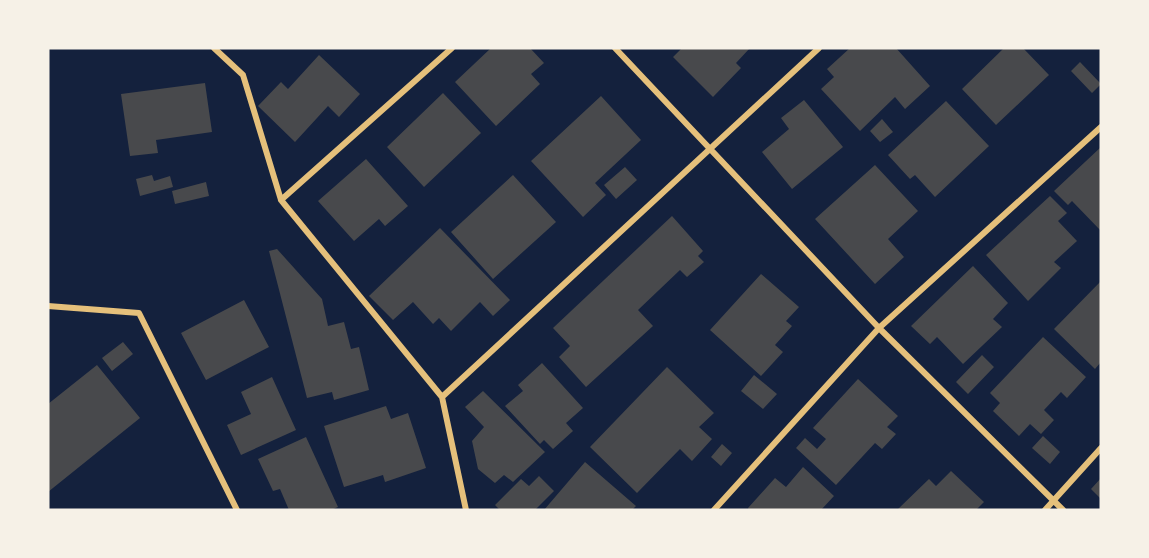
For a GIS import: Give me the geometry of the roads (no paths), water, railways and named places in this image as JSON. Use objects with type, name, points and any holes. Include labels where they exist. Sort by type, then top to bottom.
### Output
[{"type":"street","points":[[214,48],[243,75],[281,200],[442,397],[466,510]]},
{"type":"street","points":[[281,200],[452,48]]},
{"type":"street","points":[[615,48],[879,328],[1064,510]]},
{"type":"street","points":[[442,397],[819,48]]},
{"type":"street","points":[[714,510],[879,328],[1101,127]]},
{"type":"street","points":[[48,306],[139,313],[237,510]]},
{"type":"street","points":[[1045,510],[1101,448]]}]
